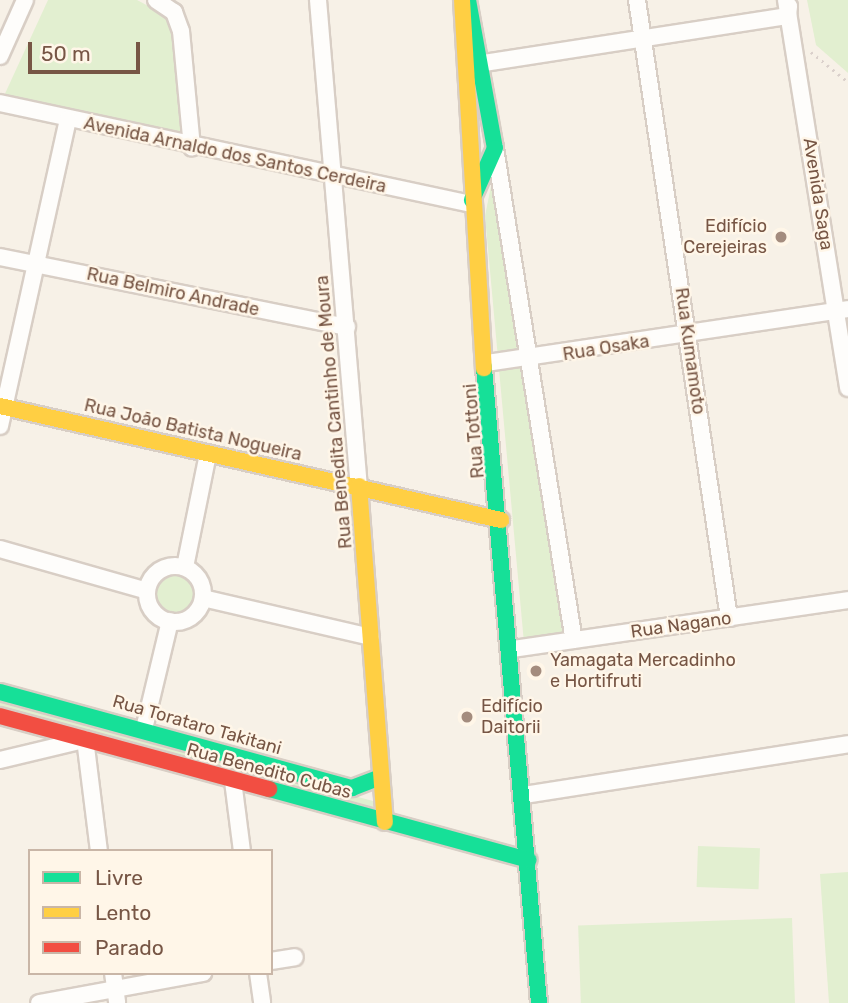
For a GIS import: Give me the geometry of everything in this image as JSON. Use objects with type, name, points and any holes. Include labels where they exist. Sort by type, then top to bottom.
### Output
[{"type":"street","points":[[0,56],[25,0]]},
{"type":"street","points":[[156,0],[174,12],[181,31],[192,146]]},
{"type":"street","name":"Rua Benedita Cantinho de Moura","points":[[318,0],[347,327],[384,822]]},
{"type":"street","name":"Rua Tottoni","points":[[462,0],[462,67],[470,204],[513,649],[539,1003]]},
{"type":"street","points":[[468,0],[482,63],[573,639]]},
{"type":"street","name":"Rua Kumamoto","points":[[637,0],[729,618]]},
{"type":"street","points":[[462,67],[642,39],[788,5]]},
{"type":"street","name":"Avenida Saga","points":[[788,5],[842,310],[848,387]]},
{"type":"street","name":"Avenida Arnaldo dos Santos Cerdeira","points":[[0,103],[334,177],[470,204]]},
{"type":"street","points":[[0,426],[2,406],[38,265],[68,119]]},
{"type":"street","points":[[470,204],[495,148]]},
{"type":"street","name":"Rua Belmiro Andrade","points":[[0,257],[347,327]]},
{"type":"street","name":"Rua Osaka","points":[[487,363],[688,336],[842,310]]},
{"type":"street","name":"Rua João Batista Nogueira","points":[[2,406],[501,520]]},
{"type":"street","points":[[185,567],[208,454]]},
{"type":"street","points":[[0,549],[147,591]]},
{"type":"street","points":[[185,567],[198,577],[203,598],[193,615],[170,621],[152,609],[147,591],[157,572],[185,567]]},
{"type":"street","points":[[203,598],[371,636]]},
{"type":"street","name":"Rua Nagano","points":[[513,649],[848,600]]},
{"type":"street","points":[[144,729],[170,621]]},
{"type":"street","name":"Rua Torataro Takitani","points":[[0,692],[144,729],[340,785],[362,788],[381,777]]},
{"type":"street","name":"Rua Benedito Cubas","points":[[0,716],[528,860]]},
{"type":"street","points":[[99,717],[86,739],[99,849]]},
{"type":"street","points":[[0,760],[86,739]]},
{"type":"street","points":[[524,796],[848,744]]},
{"type":"street","points":[[233,781],[242,849]]},
{"type":"street","points":[[333,808],[340,785]]},
{"type":"street","points":[[273,961],[295,957]]},
{"type":"street","points":[[40,1003],[192,975]]},
{"type":"street","points":[[258,975],[262,1003]]},
{"type":"path","points":[[803,40],[825,69],[848,82]]},
{"type":"green space","points":[[48,0],[137,0],[165,15],[173,24],[182,137],[3,98]]},
{"type":"green space","points":[[807,0],[848,0],[848,73],[816,45]]},
{"type":"green space","points":[[492,181],[568,636],[524,643],[485,216]]},
{"type":"green space","points":[[175,573],[189,579],[195,593],[189,607],[175,613],[161,607],[155,593],[161,579]]},
{"type":"green space","points":[[0,701],[375,801],[372,813],[0,713]]},
{"type":"green space","points":[[698,846],[760,848],[759,889],[697,887]]},
{"type":"green space","points":[[848,872],[848,1003],[829,1003],[820,874]]},
{"type":"green space","points":[[792,918],[795,1003],[581,1003],[578,925]]},
{"type":"traffic: fast","points":[[468,0],[495,148],[472,200]]},
{"type":"traffic: fast","points":[[484,368],[539,1003]]},
{"type":"traffic: fast","points":[[0,692],[352,788],[381,777]]},
{"type":"traffic: fast","points":[[269,789],[528,860]]},
{"type":"traffic: slow","points":[[462,0],[484,368]]},
{"type":"traffic: slow","points":[[0,406],[501,520]]},
{"type":"traffic: slow","points":[[359,486],[385,822]]},
{"type":"traffic: jam","points":[[0,716],[269,789]]},
{"type":"place","name":"Edifício Cerejeiras","points":[[781,237]]},
{"type":"place","name":"Yamagata Mercadinho e Hortifruti","points":[[536,671]]},
{"type":"place","name":"Edifício Daitorii","points":[[467,717]]}]
